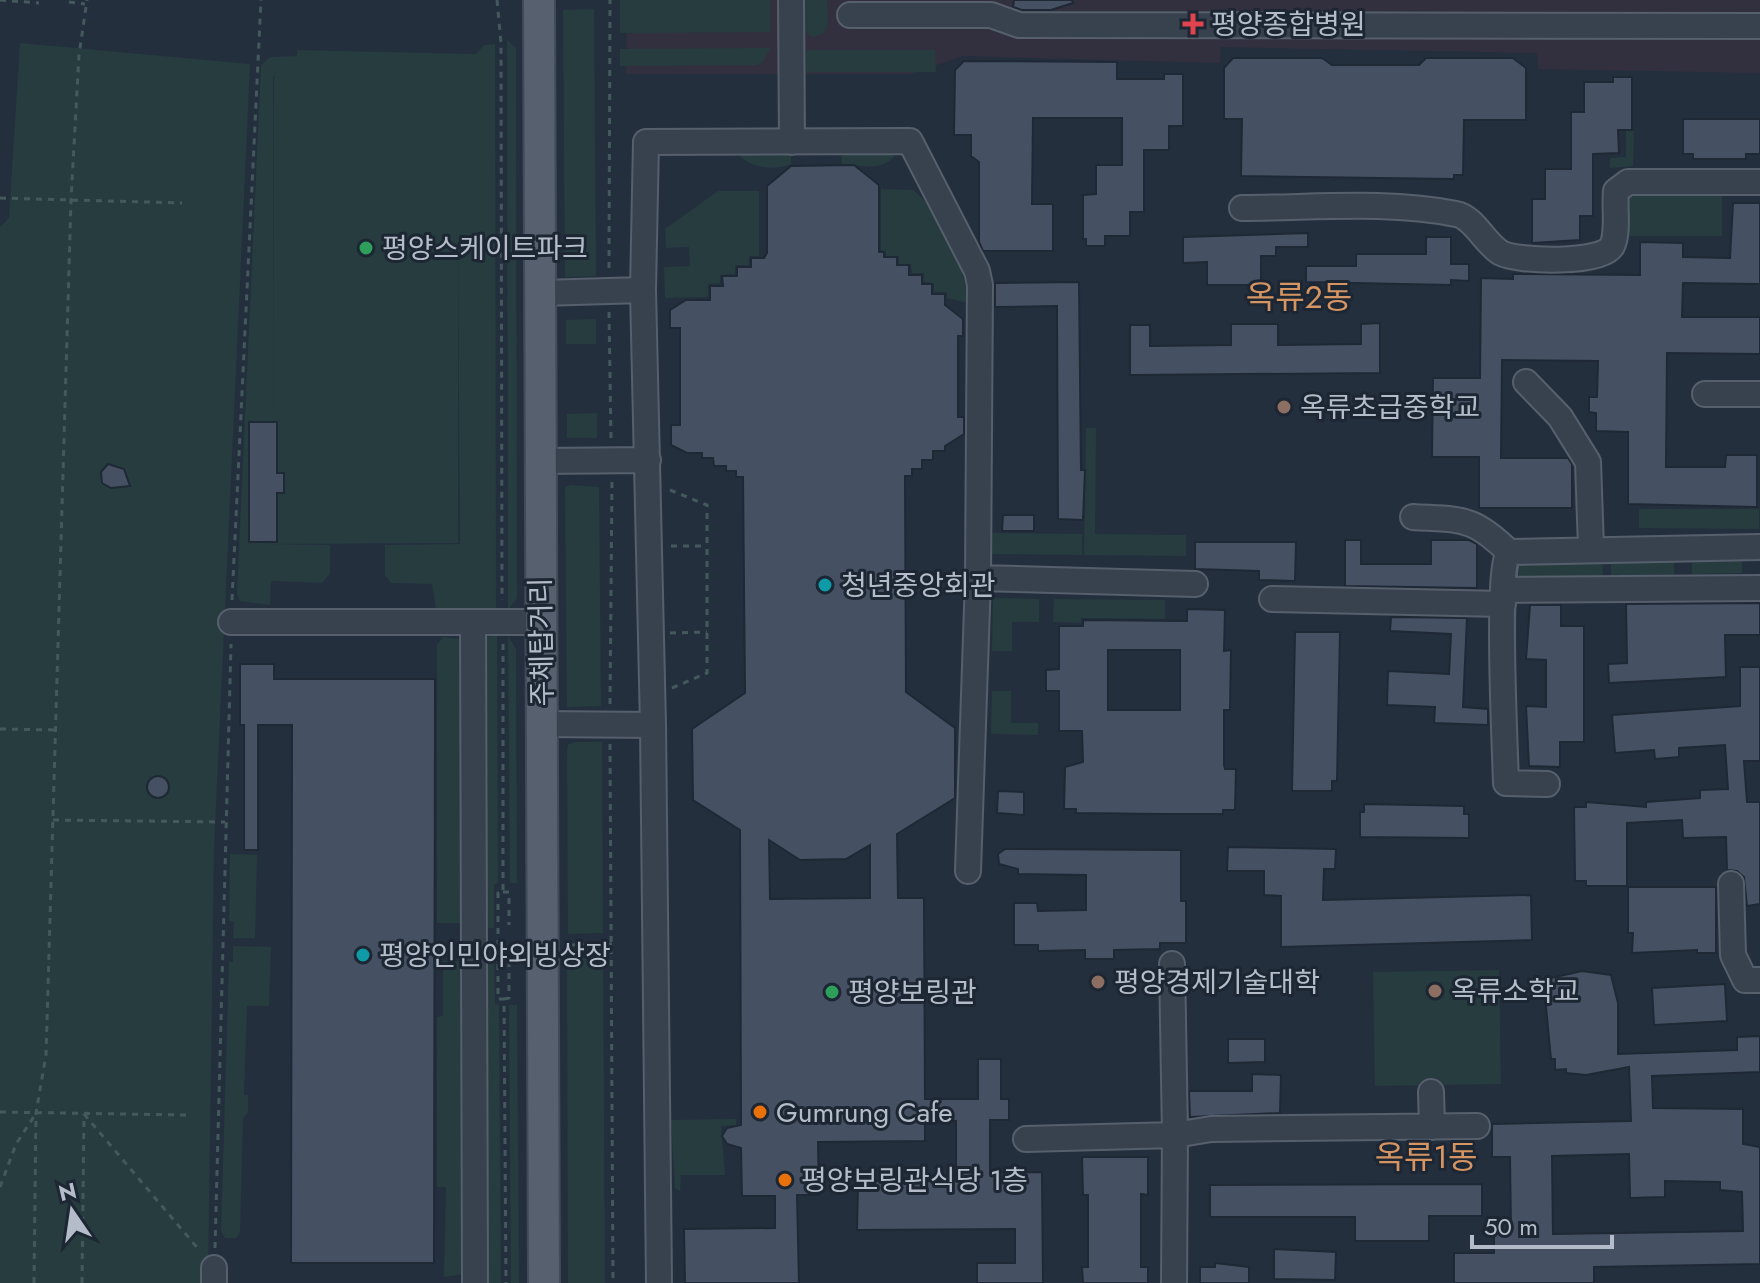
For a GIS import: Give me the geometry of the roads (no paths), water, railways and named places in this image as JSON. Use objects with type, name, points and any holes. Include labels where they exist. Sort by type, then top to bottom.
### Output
[{"type":"main road","name":"주체탑거리","points":[[539,0],[544,1283]]},
{"type":"street","points":[[791,0],[792,142]]},
{"type":"street","points":[[873,26],[850,26],[850,8],[991,8],[1019,25],[1760,26]]},
{"type":"street","points":[[659,1283],[653,725],[643,290],[646,142],[910,141],[977,271],[978,578],[968,871]]},
{"type":"street","points":[[1242,208],[1408,208],[1460,214],[1500,252],[1520,259],[1594,258],[1608,252],[1613,243],[1616,191],[1628,182],[1760,182]]},
{"type":"street","points":[[540,293],[643,290]]},
{"type":"street","points":[[1526,382],[1560,417],[1588,462],[1591,548]]},
{"type":"street","points":[[1705,394],[1760,394]]},
{"type":"street","points":[[541,461],[648,460]]},
{"type":"street","points":[[1413,517],[1474,523],[1483,527],[1509,552]]},
{"type":"street","points":[[1681,547],[1681,588]]},
{"type":"street","points":[[1547,784],[1506,783],[1504,557],[1509,552],[1591,548],[1760,547]]},
{"type":"street","points":[[978,578],[1195,584]]},
{"type":"street","points":[[1272,599],[1503,597],[1681,588],[1760,588]]},
{"type":"street","points":[[231,622],[540,622]]},
{"type":"street","points":[[473,622],[475,1283]]},
{"type":"street","points":[[542,724],[653,725]]},
{"type":"street","points":[[1731,884],[1733,955],[1745,980],[1760,980]]},
{"type":"street","points":[[1172,964],[1174,1283]]},
{"type":"street","points":[[1431,1092],[1432,1127]]},
{"type":"street","points":[[1026,1139],[1175,1135],[1211,1129],[1477,1126]]},
{"type":"place","name":"평양종합병원","points":[[1193,24]]},
{"type":"place","name":"평양스케이트파크","points":[[366,248]]},
{"type":"place","name":"옥류초급중학교","points":[[1284,407]]},
{"type":"place","name":"청년중앙회관","points":[[825,585]]},
{"type":"place","name":"평양인민야외빙상장","points":[[363,955]]},
{"type":"place","name":"평양경제기술대학","points":[[1098,982]]},
{"type":"place","name":"옥류소학교","points":[[1435,991]]},
{"type":"place","name":"평양보링관","points":[[832,992]]},
{"type":"place","name":"Gumrung Cafe","points":[[760,1112]]},
{"type":"place","name":"평양보링관식당 1층","points":[[785,1180]]},
{"type":"district","name":"옥류2동","points":[[1299,297]]},
{"type":"district","name":"옥류1동","points":[[1426,1157]]}]
